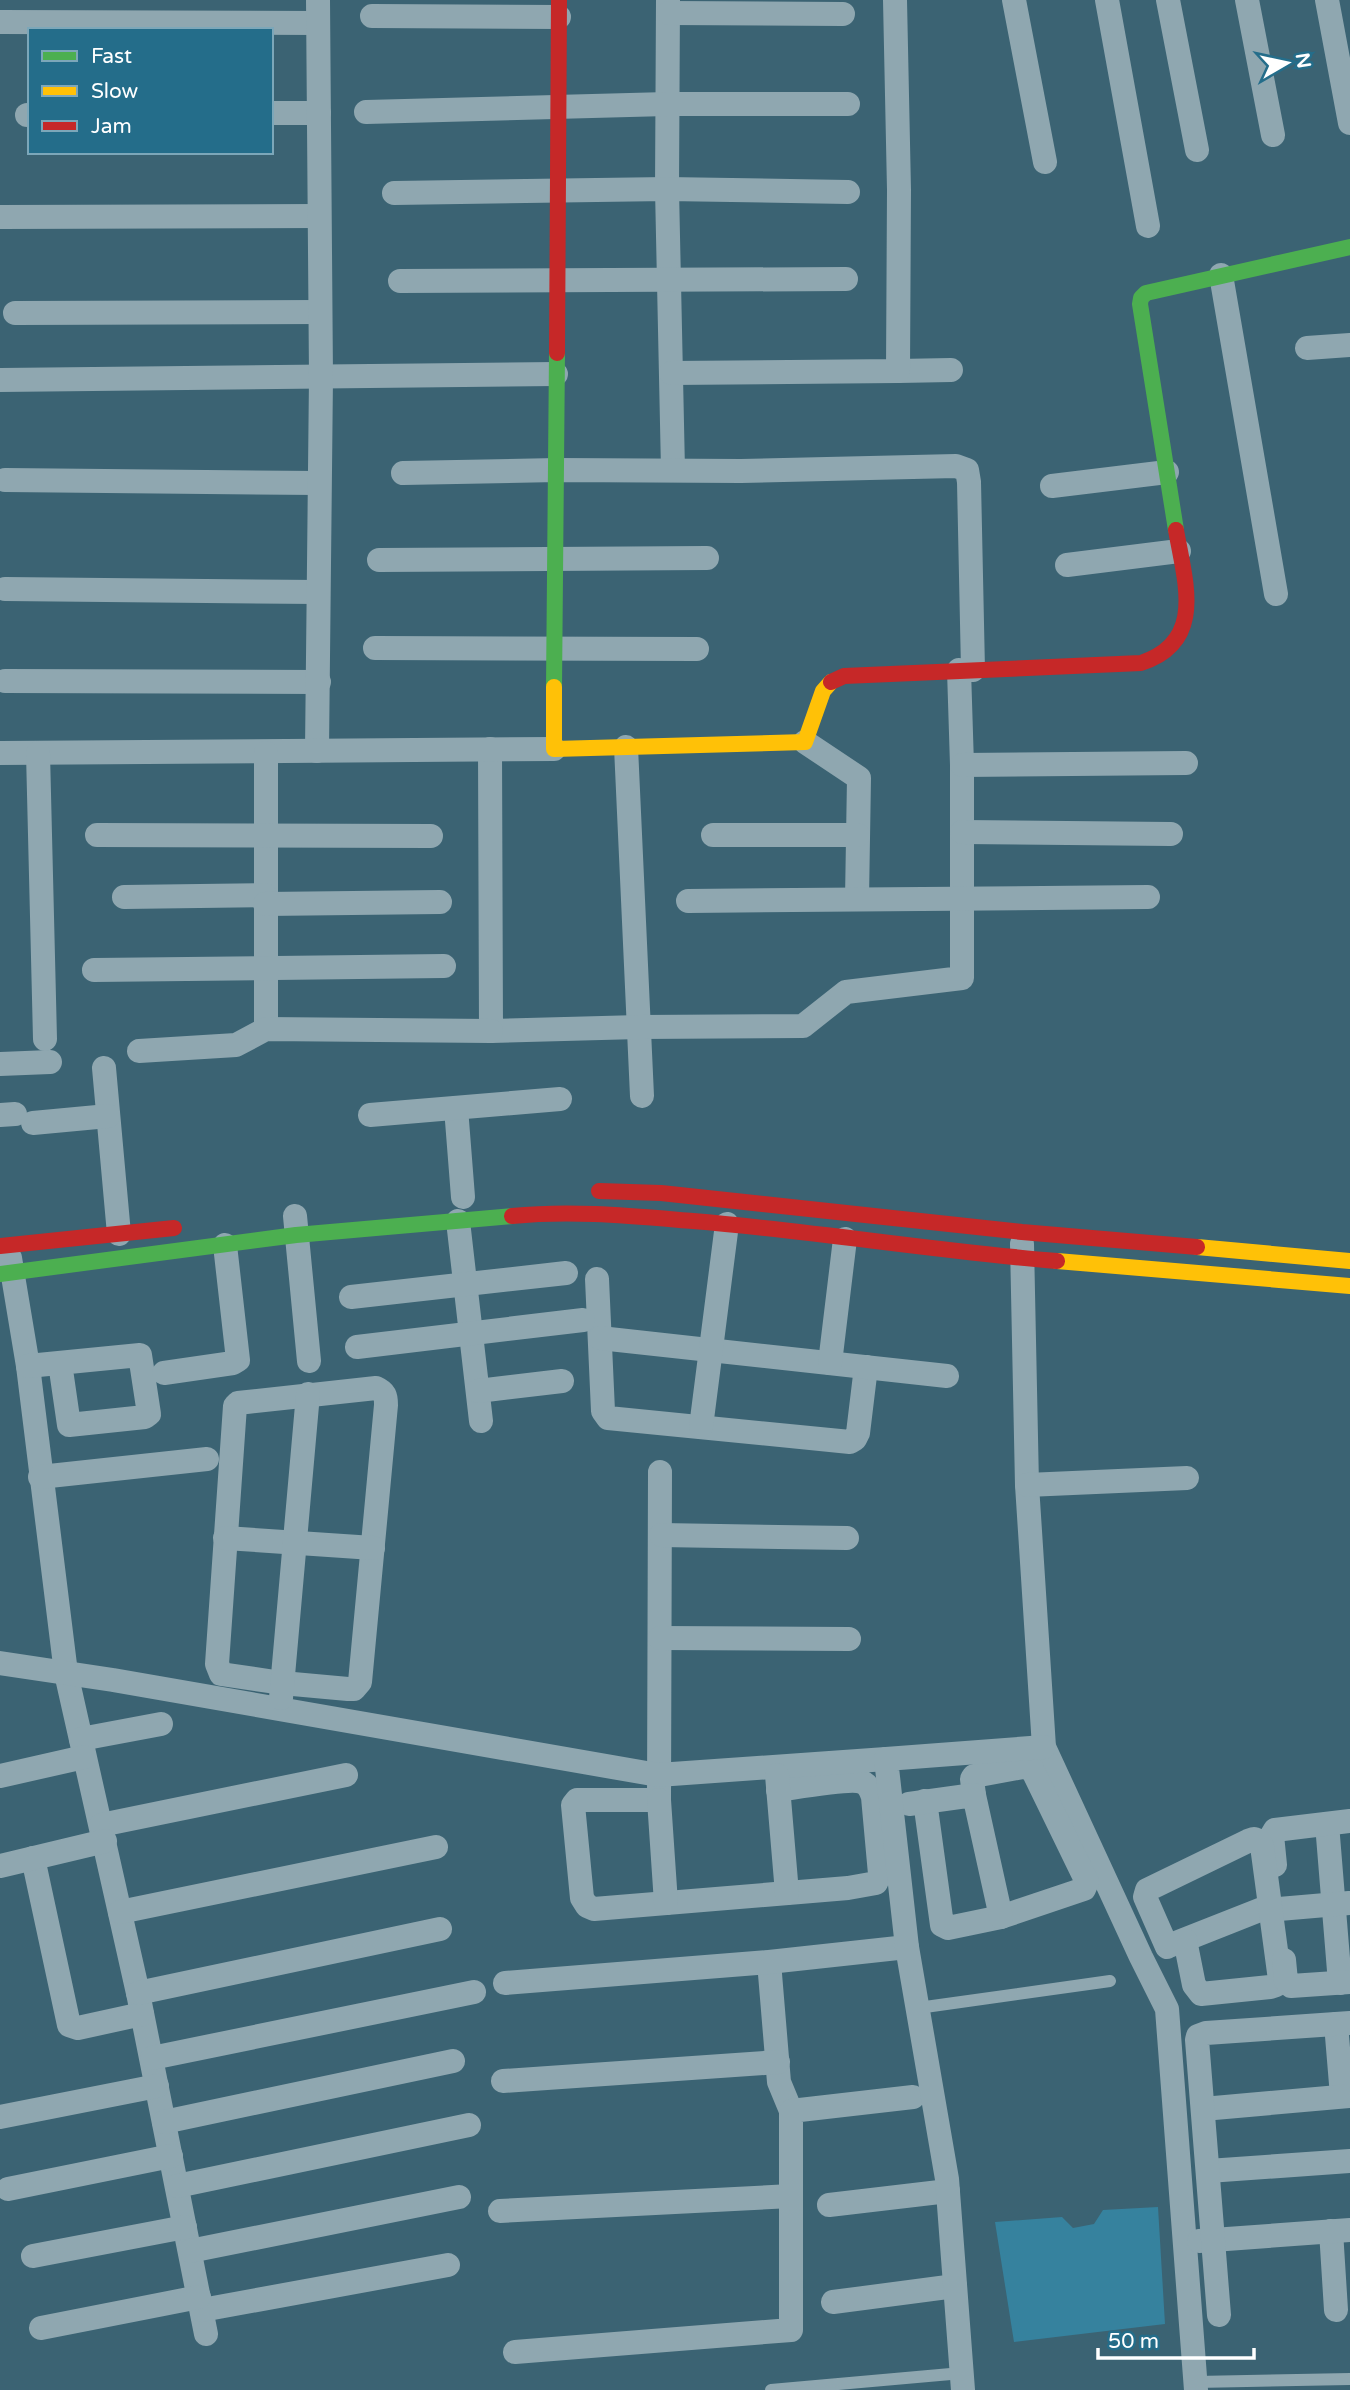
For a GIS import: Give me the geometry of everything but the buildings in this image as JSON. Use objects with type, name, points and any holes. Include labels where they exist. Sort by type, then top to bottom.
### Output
[{"type":"street","points":[[895,0],[899,190],[898,371]]},
{"type":"street","points":[[1014,0],[1045,162]]},
{"type":"street","points":[[1107,0],[1148,226]]},
{"type":"street","points":[[1168,0],[1197,149]]},
{"type":"street","points":[[1248,0],[1273,135]]},
{"type":"street","points":[[1328,0],[1350,123]]},
{"type":"street","points":[[673,470],[667,189],[669,6],[843,14]]},
{"type":"street","points":[[372,16],[559,9],[554,749]]},
{"type":"street","points":[[0,22],[318,12],[321,377],[317,751]]},
{"type":"street","points":[[366,112],[667,104],[848,104]]},
{"type":"street","points":[[273,113],[319,113]]},
{"type":"street","points":[[394,193],[667,189],[848,192]]},
{"type":"street","points":[[0,217],[319,216]]},
{"type":"street","points":[[805,742],[823,691],[833,680],[844,676],[1141,663],[1159,659],[1169,652],[1180,639],[1187,597],[1141,298],[1146,293],[1350,247]]},
{"type":"street","points":[[1221,275],[1276,594]]},
{"type":"street","points":[[400,281],[846,279]]},
{"type":"street","points":[[15,313],[320,312]]},
{"type":"street","points":[[1307,348],[1350,345]]},
{"type":"street","points":[[671,373],[951,370]]},
{"type":"street","points":[[0,380],[556,374]]},
{"type":"street","points":[[139,1051],[236,1045],[267,1029],[491,1031],[803,1026],[846,992],[962,978],[962,765],[969,482],[967,470],[956,466],[403,473]]},
{"type":"street","points":[[1052,486],[1167,472]]},
{"type":"street","points":[[5,480],[318,483]]},
{"type":"street","points":[[1067,565],[1179,551]]},
{"type":"street","points":[[379,560],[706,558]]},
{"type":"street","points":[[5,589],[318,592]]},
{"type":"street","points":[[375,648],[697,649]]},
{"type":"street","points":[[5,681],[318,682]]},
{"type":"street","points":[[0,753],[266,753],[805,742],[859,778],[857,899]]},
{"type":"street","points":[[626,747],[642,1096]]},
{"type":"street","points":[[490,749],[491,1031]]},
{"type":"street","points":[[0,1064],[47,1051],[38,752]]},
{"type":"street","points":[[266,753],[267,1029]]},
{"type":"street","points":[[962,765],[1186,763]]},
{"type":"street","points":[[962,832],[1171,834]]},
{"type":"street","points":[[97,835],[431,836]]},
{"type":"street","points":[[713,835],[858,835]]},
{"type":"street","points":[[124,897],[440,902]]},
{"type":"street","points":[[688,901],[1148,897]]},
{"type":"street","points":[[94,970],[443,966]]},
{"type":"street","points":[[104,1068],[119,1234]]},
{"type":"street","points":[[370,1115],[560,1099]]},
{"type":"street","points":[[456,1108],[464,1284],[481,1421]]},
{"type":"street","points":[[16,1117],[108,1116]]},
{"type":"street","points":[[584,1191],[661,1194],[1022,1232],[1350,1261]]},
{"type":"street","points":[[6,1273],[225,1245],[297,1220],[461,1203],[542,1213],[595,1213],[727,1224],[845,1240],[1021,1258],[1350,1286]]},
{"type":"street","points":[[297,1220],[309,1361]]},
{"type":"street","points":[[701,1427],[727,1224]]},
{"type":"street","points":[[186,1227],[4,1246],[6,1273],[28,1366],[66,1673],[152,2058],[202,2314]]},
{"type":"street","points":[[1022,1232],[1027,1485],[1044,1746],[1167,2009],[1196,2386]]},
{"type":"street","points":[[830,1363],[845,1240]]},
{"type":"street","points":[[164,1373],[238,1360],[225,1245]]},
{"type":"street","points":[[351,1297],[566,1273]]},
{"type":"street","points":[[597,1279],[592,1329],[603,1411],[612,1419],[850,1442],[858,1433],[866,1367]]},
{"type":"street","points":[[357,1347],[471,1333],[592,1329],[711,1349],[947,1376]]},
{"type":"street","points":[[28,1366],[60,1363]]},
{"type":"street","points":[[478,1391],[562,1381]]},
{"type":"street","points":[[376,1388],[382,1391],[386,1396],[373,1548],[360,1682],[354,1689],[282,1684],[226,1676],[219,1670],[217,1664],[225,1538],[235,1406],[238,1403],[376,1388]]},
{"type":"street","points":[[279,1709],[308,1394]]},
{"type":"street","points":[[40,1477],[207,1459]]},
{"type":"street","points":[[660,1472],[658,1775],[666,1903]]},
{"type":"street","points":[[1027,1485],[1187,1478]]},
{"type":"street","points":[[661,1535],[848,1538]]},
{"type":"street","points":[[225,1538],[373,1548]]},
{"type":"street","points":[[660,1638],[849,1639]]},
{"type":"street","points":[[0,1663],[658,1775],[852,1781],[865,1784],[873,1797],[880,1874],[876,1883],[867,1886],[594,1909],[587,1906],[582,1899],[573,1805],[581,1798],[659,1800]]},
{"type":"street","points":[[0,1776],[161,1724]]},
{"type":"street","points":[[778,1778],[886,1759],[1044,1746]]},
{"type":"street","points":[[886,1759],[906,1947],[948,2191],[962,2382]]},
{"type":"street","points":[[925,1801],[942,1924],[948,1928],[1001,1917],[1084,1889],[1087,1882],[1031,1769],[1023,1767],[974,1776],[972,1785],[1001,1917]]},
{"type":"street","points":[[0,1866],[33,1858],[103,1833],[346,1775]]},
{"type":"street","points":[[778,1778],[787,1893]]},
{"type":"street","points":[[891,1806],[974,1795]]},
{"type":"street","points":[[1347,1986],[1287,1984],[1274,1908],[1262,1846],[1259,1841],[1248,1841],[1147,1890],[1145,1897],[1176,1943],[1201,1994],[1276,1985],[1280,1980],[1274,1908],[1273,1832],[1338,1823],[1347,1986]]},
{"type":"street","points":[[120,1912],[436,1847]]},
{"type":"street","points":[[33,1858],[69,2025],[78,2028],[140,2004],[440,1929]]},
{"type":"street","points":[[1141,1957],[1274,1908],[1342,1904]]},
{"type":"street","points":[[505,1983],[769,1962],[906,1947]]},
{"type":"street","points":[[515,2352],[791,2330],[791,2111],[779,2082],[769,1962]]},
{"type":"street","points":[[1167,2009],[1347,1986]]},
{"type":"street","points":[[152,2058],[474,1992]]},
{"type":"street","points":[[1203,2109],[1346,2096],[1343,2024],[1206,2033],[1198,2036],[1197,2040],[1219,2315]]},
{"type":"street","points":[[164,2122],[453,2061]]},
{"type":"street","points":[[503,2081],[778,2062]]},
{"type":"street","points":[[0,2117],[157,2086]]},
{"type":"street","points":[[791,2111],[913,2097]]},
{"type":"street","points":[[177,2186],[469,2125]]},
{"type":"street","points":[[8,2189],[171,2156]]},
{"type":"street","points":[[1208,2171],[1350,2161]]},
{"type":"street","points":[[830,2205],[948,2191]]},
{"type":"street","points":[[500,2211],[791,2196]]},
{"type":"street","points":[[33,2256],[187,2239],[459,2197]]},
{"type":"street","points":[[1185,2242],[1341,2231],[1336,2310]]},
{"type":"street","points":[[41,2328],[202,2314],[448,2265]]},
{"type":"street","points":[[833,2302],[955,2286]]},
{"type":"lane","points":[[918,2008],[1111,1981]]},
{"type":"lane","points":[[1196,2386],[1310,2385],[1350,2379]]},
{"type":"lane","points":[[771,2390],[962,2382]]},
{"type":"shaded area","points":[[1158,2207],[1165,2324],[1014,2342],[995,2222],[1062,2217],[1073,2228],[1094,2224],[1103,2210]]},
{"type":"traffic: fast","points":[[1176,530],[1141,298],[1146,293],[1350,247]]},
{"type":"traffic: fast","points":[[554,687],[557,353]]},
{"type":"traffic: fast","points":[[0,1274],[296,1235],[512,1216]]},
{"type":"traffic: slow","points":[[554,687],[554,749],[805,742],[823,691],[831,682]]},
{"type":"traffic: slow","points":[[1197,1247],[1350,1261]]},
{"type":"traffic: slow","points":[[1057,1261],[1350,1286]]},
{"type":"traffic: jam","points":[[557,353],[559,0]]},
{"type":"traffic: jam","points":[[831,682],[844,676],[1141,663],[1162,653],[1175,641],[1183,625],[1186,589],[1176,530]]},
{"type":"traffic: jam","points":[[599,1191],[661,1193],[1022,1232],[1197,1247]]},
{"type":"traffic: jam","points":[[512,1216],[580,1214],[670,1219],[1057,1261]]},
{"type":"traffic: jam","points":[[0,1246],[174,1228]]}]
